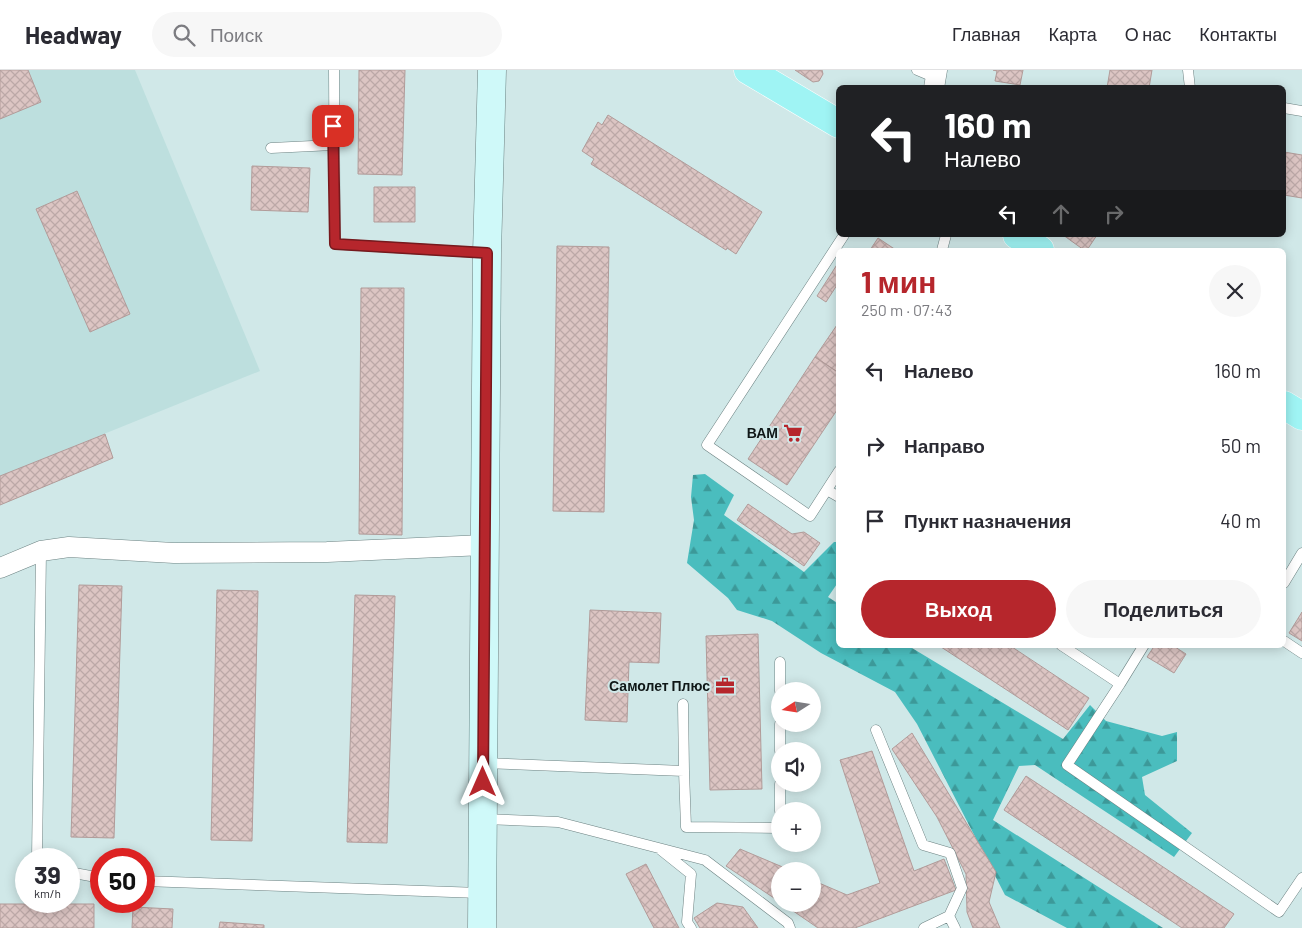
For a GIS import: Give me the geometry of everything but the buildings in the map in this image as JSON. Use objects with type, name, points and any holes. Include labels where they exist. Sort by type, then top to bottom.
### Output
[{"type":"main road","points":[[482,928],[487,253],[492,70]]},
{"type":"main road","points":[[748,70],[836,122]]},
{"type":"main road","points":[[1020,237],[1037,248]]},
{"type":"street","points":[[0,568],[41,551],[70,547],[174,553],[327,552],[484,545]]},
{"type":"lane","points":[[334,70],[335,244],[487,253]]},
{"type":"lane","points":[[918,70],[936,78]]},
{"type":"lane","points":[[1188,70],[1190,85]]},
{"type":"lane","points":[[1286,108],[1302,111]]},
{"type":"lane","points":[[271,148],[333,145]]},
{"type":"lane","points":[[836,476],[810,516],[708,445],[843,237]]},
{"type":"lane","points":[[827,490],[836,496]]},
{"type":"lane","points":[[37,848],[41,551]]},
{"type":"lane","points":[[1286,580],[1302,553]]},
{"type":"lane","points":[[1286,642],[1302,652]]},
{"type":"lane","points":[[1066,648],[1120,684]]},
{"type":"lane","points":[[1142,648],[1066,766],[1279,912],[1302,878]]},
{"type":"lane","points":[[780,662],[780,682]]},
{"type":"lane","points":[[683,704],[686,827],[771,828]]},
{"type":"lane","points":[[876,730],[923,845],[950,853],[962,888],[949,916],[924,928]]},
{"type":"lane","points":[[482,763],[684,771]]},
{"type":"lane","points":[[483,819],[558,822],[705,860],[788,923],[790,928]]},
{"type":"lane","points":[[658,848],[691,874],[687,922],[691,928]]},
{"type":"lane","points":[[155,881],[482,892]]},
{"type":"lane","points":[[949,916],[955,928]]},
{"type":"shaded area","points":[[0,70],[135,70],[260,371],[0,476]]},
{"type":"green space","points":[[705,474],[734,495],[724,515],[804,572],[836,542],[836,585],[828,597],[836,602],[836,648],[912,648],[1063,739],[1090,705],[1106,721],[1162,736],[1177,732],[1177,761],[1142,777],[1145,795],[1192,833],[1174,857],[1035,765],[1019,766],[993,820],[1163,928],[1067,928],[1005,895],[917,724],[895,692],[821,653],[772,621],[737,610],[728,598],[687,563],[694,520],[691,497],[693,475]]},
{"type":"place","name":"ВАМ","points":[[793,433]]},
{"type":"place","name":"Самолет Плюс","points":[[725,686]]},
{"type":"route","points":[[333,126],[335,244],[487,253],[483,782]]}]
